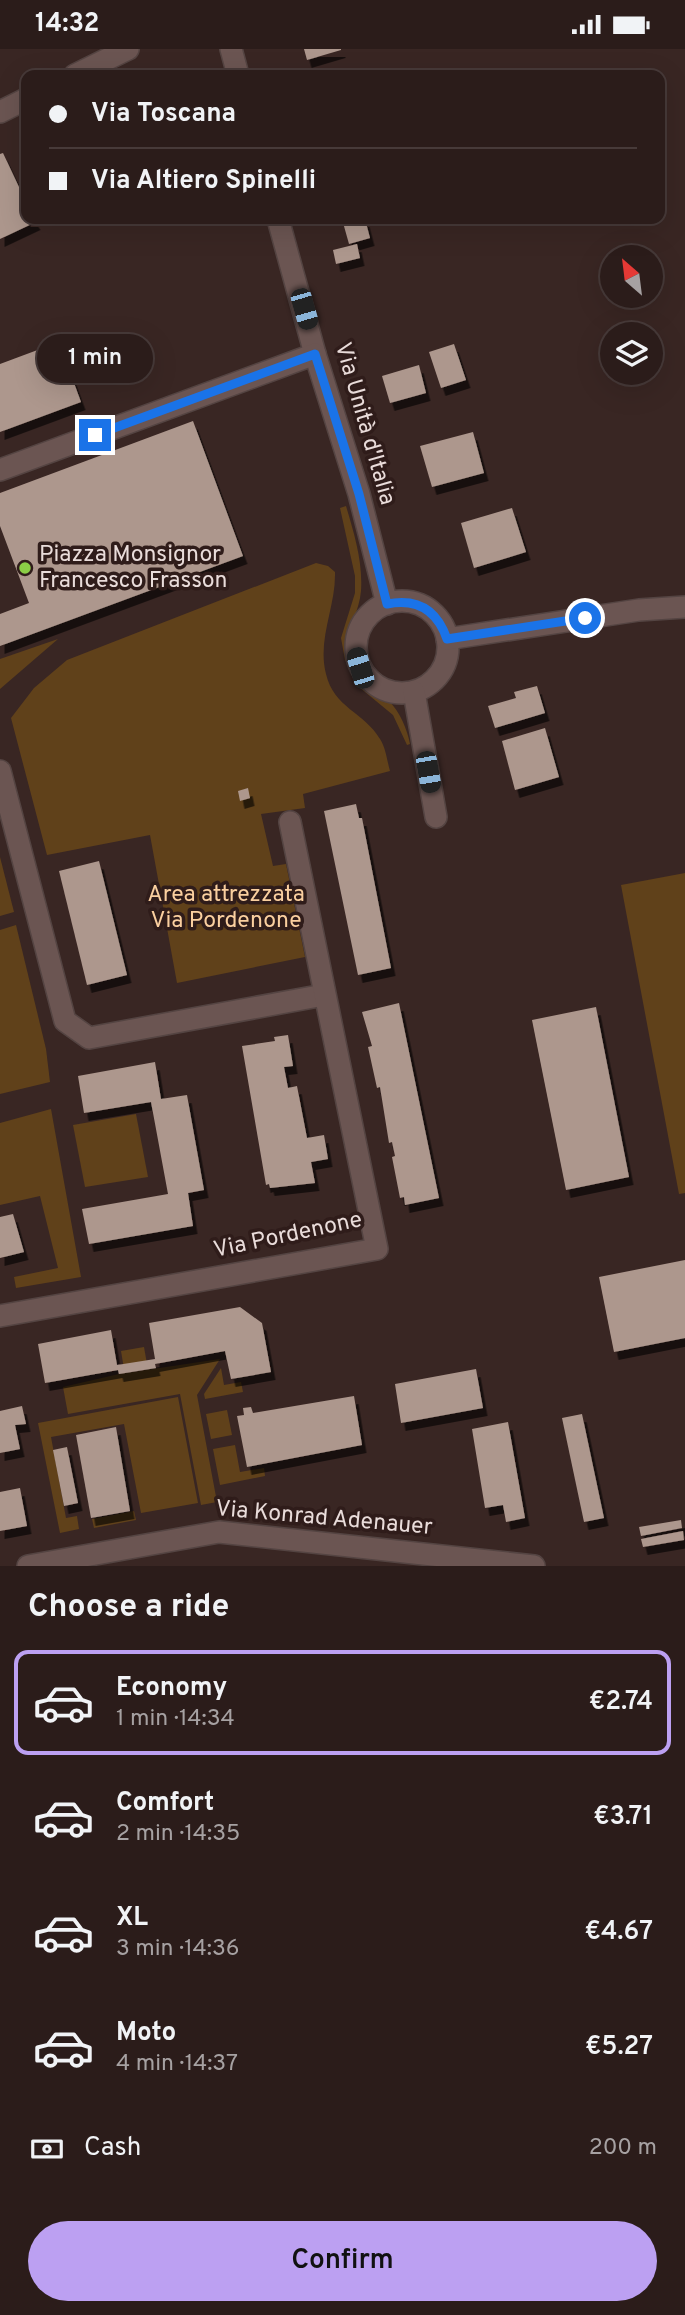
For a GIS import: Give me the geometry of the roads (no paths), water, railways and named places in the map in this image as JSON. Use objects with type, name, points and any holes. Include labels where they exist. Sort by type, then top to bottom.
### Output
[{"type":"street","points":[[85,70],[128,49]]},
{"type":"street","points":[[230,49],[236,70]]},
{"type":"street","points":[[0,112],[21,102]]},
{"type":"street","name":"Via Unità d'Italia","points":[[279,224],[315,354],[359,494],[387,604]]},
{"type":"street","points":[[0,470],[315,354]]},
{"type":"street","points":[[413,602],[425,607],[435,615],[447,639],[448,650],[441,672],[433,681],[414,692],[398,693],[369,681],[360,668],[356,653],[356,638],[362,623],[373,611],[387,604],[413,602]]},
{"type":"street","points":[[447,639],[639,610],[685,607]]},
{"type":"street","points":[[414,692],[436,817]]},
{"type":"street","points":[[0,771],[65,1021],[89,1038],[324,995]]},
{"type":"street","name":"Via Pordenone","points":[[0,1316],[377,1249],[290,822]]},
{"type":"street","name":"Via Konrad Adenauer","points":[[28,1566],[219,1532],[534,1566]]},
{"type":"place","name":"Piazza Monsignor Francesco Frasson","points":[[25,568]]},
{"type":"park label","name":"Area attrezzata Via Pordenone","points":[[226,908]]}]
